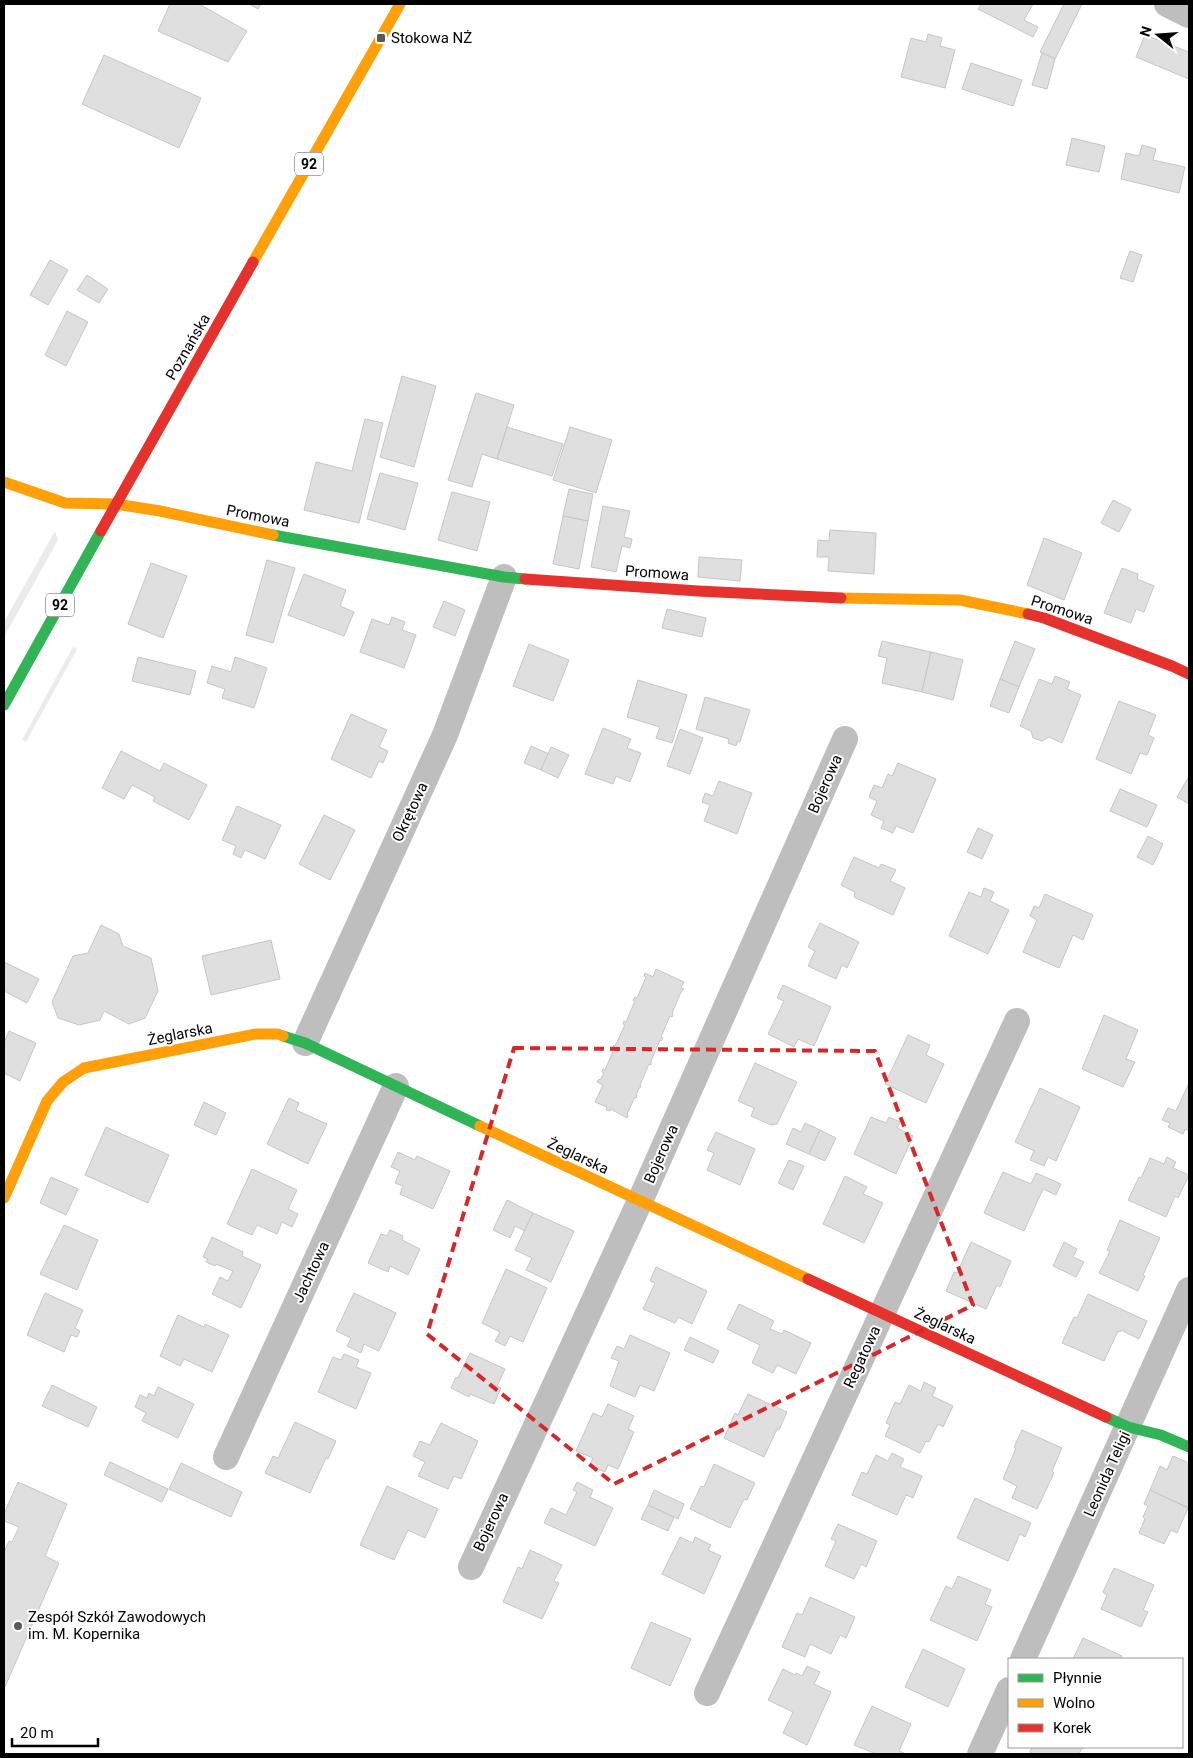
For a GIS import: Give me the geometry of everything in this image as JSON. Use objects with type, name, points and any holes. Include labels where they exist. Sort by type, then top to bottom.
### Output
[{"type":"street","name":"Poznańska","points":[[4,705],[400,4]]},
{"type":"street","points":[[1166,4],[1189,15]]},
{"type":"street","name":"Promowa","points":[[4,482],[65,503],[116,504],[504,577],[698,591],[840,598],[960,600],[1044,618],[1189,674]]},
{"type":"street","name":"Okrętowa","points":[[305,1044],[445,736],[504,577]]},
{"type":"street","name":"Bojerowa","points":[[471,1567],[640,1201],[844,738]]},
{"type":"street","name":"Regatowa","points":[[708,1694],[1017,1021]]},
{"type":"street","name":"Żeglarska","points":[[4,1198],[46,1101],[56,1088],[84,1068],[256,1034],[278,1034],[305,1044],[396,1086],[1128,1427],[1162,1434],[1189,1447]]},
{"type":"street","name":"Jachtowa","points":[[226,1458],[396,1086]]},
{"type":"street","name":"Leonida Teligi","points":[[1023,1658],[1189,1290]]},
{"type":"street","points":[[980,1754],[1008,1692]]},
{"type":"highlighted area","points":[[514,1048],[875,1051],[973,1305],[614,1484],[427,1334]]},
{"type":"shaded area","points":[[55,531],[58,540],[4,637],[4,622]]},
{"type":"shaded area","points":[[73,647],[77,649],[26,742],[22,740]]},
{"type":"building","points":[[170,4],[199,4],[247,31],[228,62],[158,31]]},
{"type":"building","points":[[249,4],[261,4],[258,9]]},
{"type":"building","points":[[981,4],[1033,4],[1024,20],[1038,27],[1033,37],[978,9]]},
{"type":"building","points":[[1064,4],[1082,4],[1055,59],[1040,52]]},
{"type":"building","points":[[928,34],[942,38],[940,46],[955,50],[945,88],[901,77],[911,38],[926,42]]},
{"type":"building","points":[[1145,35],[1189,52],[1189,79],[1136,57]]},
{"type":"building","points":[[1042,53],[1055,59],[1047,89],[1032,85]]},
{"type":"building","points":[[104,55],[201,98],[179,148],[82,104]]},
{"type":"building","points":[[971,63],[1022,80],[1013,106],[962,89]]},
{"type":"building","points":[[1072,138],[1105,146],[1099,172],[1066,165]]},
{"type":"building","points":[[1142,145],[1156,149],[1153,160],[1185,167],[1179,193],[1121,179],[1126,153],[1139,156]]},
{"type":"building","points":[[1130,251],[1142,255],[1133,282],[1120,278]]},
{"type":"building","points":[[50,260],[68,270],[48,305],[30,295]]},
{"type":"building","points":[[87,275],[108,289],[99,303],[77,290]]},
{"type":"building","points":[[67,311],[88,322],[66,366],[45,355]]},
{"type":"building","points":[[402,376],[436,386],[414,467],[380,457]]},
{"type":"building","points":[[476,393],[514,405],[497,459],[482,454],[472,487],[448,480]]},
{"type":"building","points":[[365,419],[383,423],[359,523],[304,510],[316,462],[352,471]]},
{"type":"building","points":[[507,427],[563,444],[552,476],[497,459]]},
{"type":"building","points":[[570,427],[612,440],[596,493],[553,480]]},
{"type":"building","points":[[380,473],[418,483],[405,530],[367,519]]},
{"type":"building","points":[[569,489],[593,494],[588,521],[563,516]]},
{"type":"building","points":[[452,492],[490,502],[477,551],[438,540]]},
{"type":"building","points":[[1113,500],[1131,509],[1119,532],[1101,523]]},
{"type":"building","points":[[603,506],[630,511],[624,537],[632,539],[630,548],[622,546],[616,572],[591,567]]},
{"type":"building","points":[[563,516],[588,521],[579,569],[553,564]]},
{"type":"building","points":[[830,530],[876,533],[874,574],[828,571],[829,557],[817,557],[818,540],[829,541]]},
{"type":"building","points":[[1044,538],[1082,553],[1064,600],[1027,585]]},
{"type":"building","points":[[699,557],[742,560],[740,581],[698,577]]},
{"type":"building","points":[[267,560],[295,568],[273,643],[246,635]]},
{"type":"building","points":[[151,563],[187,576],[163,638],[128,624]]},
{"type":"building","points":[[1122,568],[1138,574],[1137,579],[1154,586],[1144,612],[1136,609],[1131,623],[1104,613]]},
{"type":"building","points":[[304,574],[346,590],[340,606],[354,612],[344,636],[288,615]]},
{"type":"building","points":[[444,601],[465,610],[455,636],[433,627]]},
{"type":"building","points":[[667,609],[706,618],[702,637],[662,628]]},
{"type":"building","points":[[392,617],[405,622],[402,630],[416,635],[404,668],[360,652],[372,619],[389,625]]},
{"type":"building","points":[[882,641],[931,652],[922,692],[882,683],[887,658],[878,656]]},
{"type":"building","points":[[1015,641],[1035,649],[1019,687],[1000,679]]},
{"type":"building","points":[[529,644],[569,660],[553,701],[513,686]]},
{"type":"building","points":[[931,652],[963,660],[953,700],[922,692]]},
{"type":"building","points":[[138,657],[196,671],[190,695],[132,681]]},
{"type":"building","points":[[235,657],[267,668],[254,708],[222,698],[225,689],[207,683],[212,666],[231,672]]},
{"type":"building","points":[[1055,676],[1070,682],[1067,689],[1081,695],[1062,743],[1049,737],[1042,741],[1033,738],[1031,731],[1020,726],[1039,679],[1052,684]]},
{"type":"building","points":[[1000,679],[1019,687],[1009,713],[990,706]]},
{"type":"building","points":[[638,680],[687,695],[672,743],[656,738],[660,727],[627,717]]},
{"type":"building","points":[[705,697],[750,710],[740,742],[737,742],[736,746],[728,743],[729,739],[696,729]]},
{"type":"building","points":[[1119,701],[1156,715],[1148,735],[1154,738],[1147,755],[1140,753],[1131,774],[1096,759]]},
{"type":"building","points":[[351,714],[387,730],[379,747],[388,751],[383,763],[379,761],[371,778],[331,759]]},
{"type":"building","points":[[603,728],[631,739],[627,748],[641,753],[630,782],[616,776],[613,784],[585,774]]},
{"type":"building","points":[[680,729],[703,738],[690,774],[667,766]]},
{"type":"building","points":[[531,746],[549,754],[541,770],[524,763]]},
{"type":"building","points":[[551,747],[569,755],[558,778],[541,770]]},
{"type":"building","points":[[121,751],[160,771],[164,763],[207,785],[189,820],[153,801],[155,797],[132,785],[124,799],[102,788]]},
{"type":"building","points":[[898,763],[936,779],[913,833],[896,826],[893,833],[881,828],[884,821],[871,815],[877,801],[869,797],[874,785],[882,788],[888,774],[892,776]]},
{"type":"building","points":[[1189,776],[1189,804],[1177,797]]},
{"type":"building","points":[[719,781],[752,793],[737,834],[704,821],[710,805],[702,802],[705,793],[713,796]]},
{"type":"building","points":[[1120,789],[1157,805],[1147,827],[1110,811]]},
{"type":"building","points":[[237,806],[281,825],[265,859],[245,850],[241,858],[233,854],[236,846],[222,840]]},
{"type":"building","points":[[324,815],[355,830],[330,880],[299,864]]},
{"type":"building","points":[[978,828],[993,835],[982,859],[967,852]]},
{"type":"building","points":[[1148,836],[1163,844],[1153,865],[1137,857]]},
{"type":"building","points":[[854,857],[879,868],[881,864],[896,870],[890,881],[905,888],[893,915],[854,897],[855,892],[841,885]]},
{"type":"building","points":[[984,888],[994,892],[990,901],[1009,910],[988,954],[949,936],[969,892],[981,897]]},
{"type":"building","points":[[1045,894],[1093,915],[1083,940],[1073,935],[1059,968],[1023,952],[1037,920],[1030,916],[1034,906],[1039,908]]},
{"type":"building","points":[[820,923],[859,942],[847,968],[842,965],[836,979],[808,966],[815,951],[808,947]]},
{"type":"building","points":[[101,925],[119,934],[123,946],[151,958],[158,991],[145,1018],[129,1024],[104,1011],[100,1020],[79,1025],[58,1018],[52,1002],[73,956],[88,953]]},
{"type":"building","points":[[271,940],[280,979],[211,995],[202,956]]},
{"type":"building","points":[[4,962],[39,979],[27,1003],[4,991]]},
{"type":"building","points":[[656,969],[684,982],[681,988],[684,989],[672,1013],[672,1017],[670,1016],[661,1037],[663,1038],[660,1040],[651,1065],[649,1064],[636,1098],[627,1114],[627,1118],[611,1109],[610,1111],[606,1110],[607,1107],[595,1102],[603,1085],[597,1082],[604,1073],[602,1072],[603,1069],[605,1070],[614,1049],[612,1048],[615,1046],[625,1025],[623,1024],[624,1021],[626,1022],[635,1001],[633,1000],[635,997],[637,998],[646,977],[644,976],[645,973],[653,977]]},
{"type":"building","points":[[783,985],[831,1007],[814,1046],[798,1039],[794,1047],[768,1034],[784,1001],[777,998]]},
{"type":"building","points":[[1104,1015],[1138,1030],[1126,1059],[1135,1062],[1123,1087],[1082,1069]]},
{"type":"building","points":[[9,1031],[36,1043],[20,1081],[4,1073],[4,1043]]},
{"type":"building","points":[[908,1035],[930,1045],[926,1055],[944,1064],[926,1103],[885,1084]]},
{"type":"building","points":[[755,1063],[797,1082],[777,1124],[771,1125],[751,1116],[754,1108],[738,1101]]},
{"type":"building","points":[[1189,1083],[1189,1131],[1185,1129],[1183,1134],[1168,1127],[1170,1123],[1162,1120],[1168,1108],[1176,1111]]},
{"type":"building","points":[[1040,1088],[1080,1107],[1056,1161],[1048,1157],[1044,1166],[1030,1160],[1034,1151],[1015,1142]]},
{"type":"building","points":[[289,1098],[299,1103],[296,1110],[327,1124],[308,1164],[267,1144]]},
{"type":"building","points":[[204,1102],[226,1113],[216,1135],[194,1125]]},
{"type":"building","points":[[871,1117],[886,1123],[889,1117],[900,1122],[897,1128],[913,1136],[896,1174],[854,1154]]},
{"type":"building","points":[[805,1123],[820,1130],[809,1154],[786,1144],[793,1128],[801,1132]]},
{"type":"building","points":[[106,1127],[169,1155],[148,1203],[85,1175]]},
{"type":"building","points":[[820,1130],[836,1138],[825,1161],[809,1154]]},
{"type":"building","points":[[716,1132],[755,1149],[740,1185],[707,1170],[714,1153],[707,1150]]},
{"type":"building","points":[[398,1152],[415,1160],[417,1156],[450,1171],[433,1209],[400,1194],[403,1186],[395,1183],[400,1171],[391,1167]]},
{"type":"building","points":[[1167,1157],[1176,1162],[1173,1168],[1189,1175],[1178,1198],[1175,1196],[1166,1217],[1128,1200],[1150,1158],[1164,1164]]},
{"type":"building","points":[[789,1160],[804,1166],[793,1190],[778,1183]]},
{"type":"building","points":[[252,1169],[297,1190],[288,1209],[298,1214],[292,1227],[282,1222],[277,1234],[257,1225],[252,1235],[227,1224]]},
{"type":"building","points":[[1003,1172],[1031,1184],[1036,1173],[1061,1184],[1056,1195],[1043,1189],[1024,1231],[984,1213]]},
{"type":"building","points":[[845,1176],[867,1187],[863,1194],[883,1203],[864,1243],[823,1224]]},
{"type":"building","points":[[51,1177],[78,1189],[66,1215],[40,1203]]},
{"type":"building","points":[[507,1200],[533,1213],[525,1231],[515,1226],[510,1238],[493,1230]]},
{"type":"building","points":[[533,1213],[574,1231],[551,1282],[526,1270],[532,1258],[515,1250]]},
{"type":"building","points":[[1120,1220],[1160,1238],[1143,1275],[1145,1276],[1138,1291],[1099,1273],[1110,1251],[1107,1250]]},
{"type":"building","points":[[64,1225],[98,1240],[77,1290],[40,1274]]},
{"type":"building","points":[[390,1230],[403,1236],[402,1240],[420,1249],[408,1275],[390,1266],[388,1272],[368,1263],[381,1234],[387,1236]]},
{"type":"building","points":[[212,1237],[243,1252],[242,1256],[261,1265],[241,1308],[212,1294],[220,1277],[228,1281],[233,1271],[206,1262],[208,1259],[203,1257]]},
{"type":"building","points":[[971,1242],[1011,1261],[1000,1287],[997,1285],[986,1309],[946,1291],[954,1272],[957,1273]]},
{"type":"building","points":[[1064,1242],[1077,1249],[1073,1257],[1084,1262],[1076,1277],[1053,1266]]},
{"type":"building","points":[[656,1267],[707,1291],[692,1324],[678,1317],[675,1323],[643,1309],[655,1283],[650,1281]]},
{"type":"building","points":[[506,1269],[547,1288],[523,1342],[510,1336],[505,1346],[495,1341],[500,1332],[482,1323]]},
{"type":"building","points":[[45,1293],[83,1310],[75,1328],[80,1331],[77,1337],[71,1335],[64,1352],[27,1335]]},
{"type":"building","points":[[354,1293],[396,1313],[379,1351],[364,1344],[361,1353],[347,1346],[351,1338],[336,1331]]},
{"type":"building","points":[[1088,1294],[1147,1321],[1139,1339],[1121,1330],[1120,1332],[1118,1331],[1104,1361],[1062,1343],[1074,1317],[1077,1318]]},
{"type":"building","points":[[739,1304],[774,1321],[770,1329],[782,1334],[784,1330],[811,1343],[796,1374],[777,1365],[773,1373],[752,1363],[760,1345],[727,1329]]},
{"type":"building","points":[[178,1315],[204,1327],[205,1324],[229,1335],[212,1372],[184,1359],[180,1366],[160,1356]]},
{"type":"building","points":[[630,1335],[670,1353],[654,1391],[640,1385],[635,1397],[610,1386],[619,1361],[611,1358],[617,1346],[624,1349]]},
{"type":"building","points":[[690,1337],[719,1351],[713,1363],[684,1350]]},
{"type":"building","points":[[470,1353],[505,1369],[497,1386],[501,1388],[494,1404],[470,1394],[469,1397],[451,1388]]},
{"type":"building","points":[[344,1354],[359,1360],[356,1367],[371,1373],[356,1409],[318,1392],[333,1357],[341,1360]]},
{"type":"building","points":[[924,1382],[936,1388],[932,1396],[953,1406],[943,1427],[938,1424],[929,1442],[926,1441],[920,1453],[885,1436],[890,1425],[886,1423],[895,1402],[900,1404],[909,1385],[921,1391]]},
{"type":"building","points":[[52,1385],[97,1407],[88,1427],[42,1406]]},
{"type":"building","points":[[158,1387],[194,1404],[178,1438],[142,1421],[146,1413],[135,1407],[140,1395],[147,1398],[149,1393],[154,1396]]},
{"type":"building","points":[[748,1394],[787,1412],[764,1457],[724,1438],[735,1413],[738,1415]]},
{"type":"building","points":[[608,1404],[634,1416],[628,1429],[634,1432],[618,1469],[608,1465],[605,1472],[590,1465],[593,1458],[576,1451],[593,1413],[602,1417]]},
{"type":"building","points":[[295,1422],[336,1441],[310,1493],[265,1473],[273,1456],[278,1458]]},
{"type":"building","points":[[441,1423],[478,1441],[461,1479],[454,1476],[448,1489],[418,1476],[425,1462],[413,1456],[420,1441],[430,1445]]},
{"type":"building","points":[[1022,1430],[1062,1448],[1052,1471],[1054,1473],[1037,1509],[1012,1498],[1017,1486],[1003,1479]]},
{"type":"building","points":[[892,1453],[904,1459],[900,1467],[922,1476],[913,1498],[906,1495],[897,1515],[852,1495],[862,1472],[867,1474],[876,1455],[888,1461]]},
{"type":"building","points":[[1173,1456],[1189,1463],[1189,1508],[1150,1490],[1160,1466],[1167,1470]]},
{"type":"building","points":[[110,1462],[168,1489],[162,1502],[104,1475]]},
{"type":"building","points":[[181,1463],[242,1492],[231,1517],[169,1489]]},
{"type":"building","points":[[714,1464],[755,1483],[747,1500],[744,1499],[730,1528],[690,1509],[701,1486],[704,1487]]},
{"type":"building","name":"Zespół Szkół Zawodowych im. M. Kopernika","points":[[18,1482],[67,1504],[45,1556],[59,1563],[4,1689],[4,1552],[9,1541],[12,1542],[19,1527],[4,1521],[4,1514]]},
{"type":"building","points":[[577,1482],[593,1490],[590,1497],[613,1508],[595,1546],[544,1523],[551,1508],[566,1515],[577,1492],[573,1490]]},
{"type":"building","points":[[387,1486],[438,1509],[425,1538],[408,1530],[394,1560],[360,1545]]},
{"type":"building","points":[[654,1490],[684,1504],[678,1519],[648,1505]]},
{"type":"building","points":[[1150,1490],[1188,1508],[1177,1533],[1171,1530],[1164,1544],[1139,1533],[1148,1506],[1144,1504]]},
{"type":"building","points":[[975,1498],[1031,1523],[1025,1537],[1020,1534],[1008,1561],[957,1538]]},
{"type":"building","points":[[648,1505],[674,1517],[668,1531],[641,1519]]},
{"type":"building","points":[[838,1524],[877,1541],[866,1567],[861,1564],[854,1579],[825,1566],[836,1541],[831,1539]]},
{"type":"building","points":[[680,1537],[693,1543],[695,1537],[711,1545],[708,1550],[721,1556],[704,1594],[662,1574]]},
{"type":"building","points":[[530,1550],[562,1565],[554,1581],[559,1583],[542,1619],[503,1602],[518,1567],[522,1569]]},
{"type":"building","points":[[1114,1568],[1154,1585],[1143,1610],[1148,1612],[1141,1627],[1101,1609],[1107,1595],[1103,1592]]},
{"type":"building","points":[[958,1576],[991,1590],[985,1604],[992,1607],[977,1641],[930,1620],[946,1586],[952,1589]]},
{"type":"building","points":[[810,1597],[855,1617],[846,1638],[840,1635],[831,1654],[810,1644],[805,1657],[782,1647],[797,1613],[802,1615]]},
{"type":"building","points":[[651,1622],[691,1639],[670,1686],[631,1668]]},
{"type":"building","points":[[1083,1638],[1122,1656],[1121,1658],[1073,1658]]},
{"type":"building","points":[[923,1649],[965,1669],[948,1707],[905,1687]]},
{"type":"building","points":[[807,1666],[820,1672],[814,1684],[831,1692],[807,1745],[783,1733],[793,1712],[768,1700],[783,1669],[802,1676]]},
{"type":"building","points":[[872,1706],[911,1724],[899,1751],[906,1754],[876,1754],[854,1745]]},
{"type":"building","points":[[1032,1748],[1082,1748],[1079,1754],[1034,1754],[1030,1752]]},
{"type":"traffic: fast","points":[[4,705],[101,531]]},
{"type":"traffic: fast","points":[[273,535],[504,577],[525,579]]},
{"type":"traffic: fast","points":[[283,1036],[305,1043],[480,1126]]},
{"type":"traffic: fast","points":[[1106,1417],[1128,1427],[1161,1435],[1189,1447]]},
{"type":"traffic: slow","points":[[253,262],[400,4]]},
{"type":"traffic: slow","points":[[4,482],[65,503],[116,504],[160,511],[273,535]]},
{"type":"traffic: slow","points":[[841,598],[960,600],[1028,614]]},
{"type":"traffic: slow","points":[[4,1198],[47,1101],[63,1082],[84,1068],[256,1034],[278,1034],[283,1036]]},
{"type":"traffic: slow","points":[[480,1126],[808,1279]]},
{"type":"traffic: jam","points":[[101,531],[253,262]]},
{"type":"traffic: jam","points":[[525,579],[698,591],[841,598]]},
{"type":"traffic: jam","points":[[1028,614],[1044,618],[1189,674]]},
{"type":"traffic: jam","points":[[808,1279],[1106,1417]]},
{"type":"place","name":"Stokowa NŻ","points":[[381,38]]},
{"type":"place","name":"Zespół Szkół Zawodowych im. M. Kopernika","points":[[18,1626]]}]
